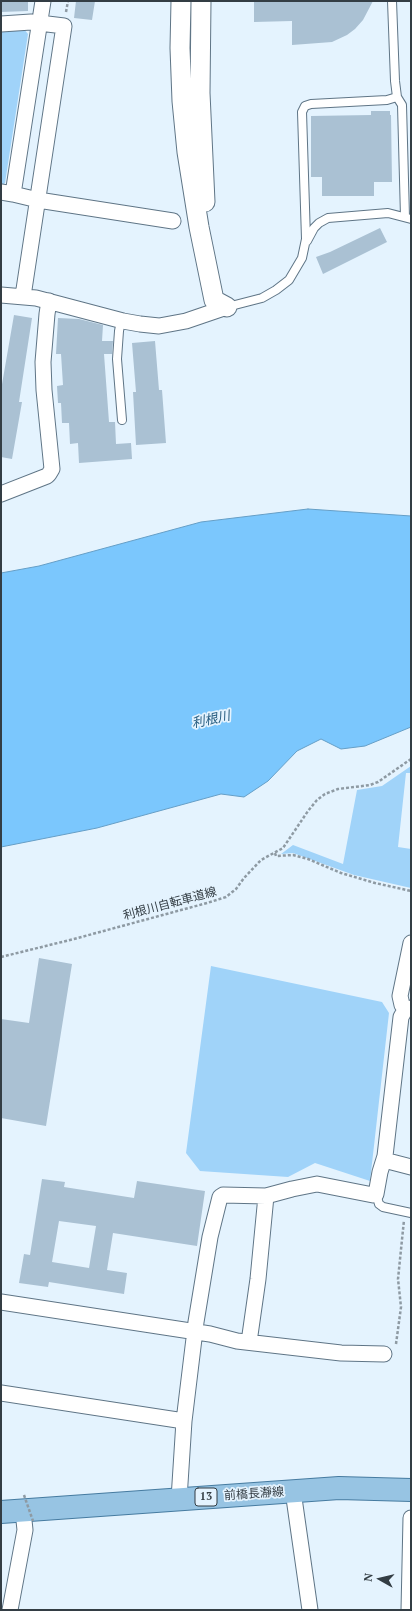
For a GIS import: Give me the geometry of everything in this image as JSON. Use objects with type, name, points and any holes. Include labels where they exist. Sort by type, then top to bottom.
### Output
[{"type":"main road","name":"前橋長瀞線","points":[[1,1512],[26,1509],[339,1488],[411,1490]]},
{"type":"street","points":[[43,1],[7,193],[38,200],[173,221]]},
{"type":"street","points":[[181,1],[180,48],[182,101],[188,160],[199,227],[214,300],[227,307]]},
{"type":"street","points":[[200,1],[200,100],[206,215],[213,254],[227,307]]},
{"type":"street","points":[[1,24],[40,23],[64,26],[23,296]]},
{"type":"street","points":[[1,295],[23,296],[50,301],[121,321],[140,324],[165,325],[186,321],[227,307]]},
{"type":"street","points":[[1,494],[47,476],[52,469],[43,362],[47,314],[50,301]]},
{"type":"street","points":[[180,1499],[184,1421],[210,1237],[220,1197],[223,1195],[266,1196],[317,1184],[373,1195],[376,1194],[384,1160],[401,1017],[408,1009],[401,1002],[400,996],[411,943]]},
{"type":"street","points":[[384,1160],[411,1167]]},
{"type":"street","points":[[250,1342],[266,1196]]},
{"type":"street","points":[[1,1302],[210,1334],[230,1340],[341,1353],[384,1354]]},
{"type":"street","points":[[1,1392],[184,1421]]},
{"type":"street","points":[[293,1491],[310,1610]]},
{"type":"street","points":[[10,1610],[25,1530],[26,1509]]},
{"type":"street","points":[[409,1610],[411,1518]]},
{"type":"lane","points":[[227,307],[262,298],[289,280],[302,258],[309,234],[319,223],[328,218],[388,213],[408,218],[407,143],[402,105],[397,97],[394,81],[392,1]]},
{"type":"lane","points":[[305,247],[302,112],[305,106],[311,104],[387,100],[397,97]]},
{"type":"lane","points":[[121,321],[118,331],[117,359],[122,420]]},
{"type":"lane","points":[[376,1194],[379,1204],[383,1207],[408,1212]]},
{"type":"path","name":"利根川自転車道線","points":[[1,957],[220,900],[232,893],[261,860],[283,848],[308,811],[317,800],[325,794],[338,788],[370,785],[378,782],[411,759]]},
{"type":"path","points":[[275,853],[276,856],[293,855],[308,859],[348,875],[411,891]]},
{"type":"path","points":[[396,1344],[401,1306],[398,1279],[408,1212]]},
{"type":"shaded area","points":[[23,28],[28,34],[5,183],[1,186],[1,30]]},
{"type":"shaded area","points":[[411,766],[411,773],[406,773],[398,847],[411,849],[411,888],[354,875],[293,853],[281,854],[293,845],[343,864],[357,790],[382,786]]},
{"type":"shaded area","points":[[211,966],[382,1002],[389,1013],[370,1181],[315,1163],[288,1177],[200,1171],[186,1153]]},
{"type":"water","name":"利根川","points":[[308,509],[411,516],[411,727],[365,746],[341,749],[321,739],[297,751],[268,781],[244,797],[221,794],[97,828],[1,847],[1,573],[39,566],[201,522]]},
{"type":"building","points":[[1,1],[28,1],[28,11],[1,12]]},
{"type":"building","points":[[76,1],[95,1],[92,20],[74,18]]},
{"type":"building","points":[[254,1],[373,1],[363,20],[347,35],[332,42],[292,45],[292,21],[254,22]]},
{"type":"building","points":[[371,111],[390,111],[392,182],[374,182],[374,196],[322,196],[322,177],[311,177],[311,116],[371,115]]},
{"type":"building","points":[[380,228],[387,242],[323,274],[316,257],[330,252]]},
{"type":"building","points":[[14,315],[32,318],[19,402],[22,402],[12,459],[1,457],[1,390]]},
{"type":"building","points":[[58,318],[79,319],[103,325],[102,341],[113,341],[112,354],[104,354],[109,422],[115,422],[116,444],[131,443],[132,459],[79,463],[78,443],[70,444],[69,423],[62,423],[61,403],[58,403],[57,386],[63,385],[61,354],[56,354]]},
{"type":"building","points":[[155,341],[159,390],[162,390],[166,443],[136,445],[133,392],[136,392],[132,343]]},
{"type":"building","points":[[39,958],[72,964],[46,1126],[1,1118],[1,1019],[29,1023]]},
{"type":"building","points":[[42,1179],[65,1182],[64,1187],[134,1198],[137,1181],[205,1191],[197,1246],[113,1233],[107,1270],[127,1273],[124,1294],[49,1282],[48,1287],[19,1283],[24,1254],[30,1255]],"holes":[[[59,1221],[96,1226],[89,1268],[52,1262]]]}]
